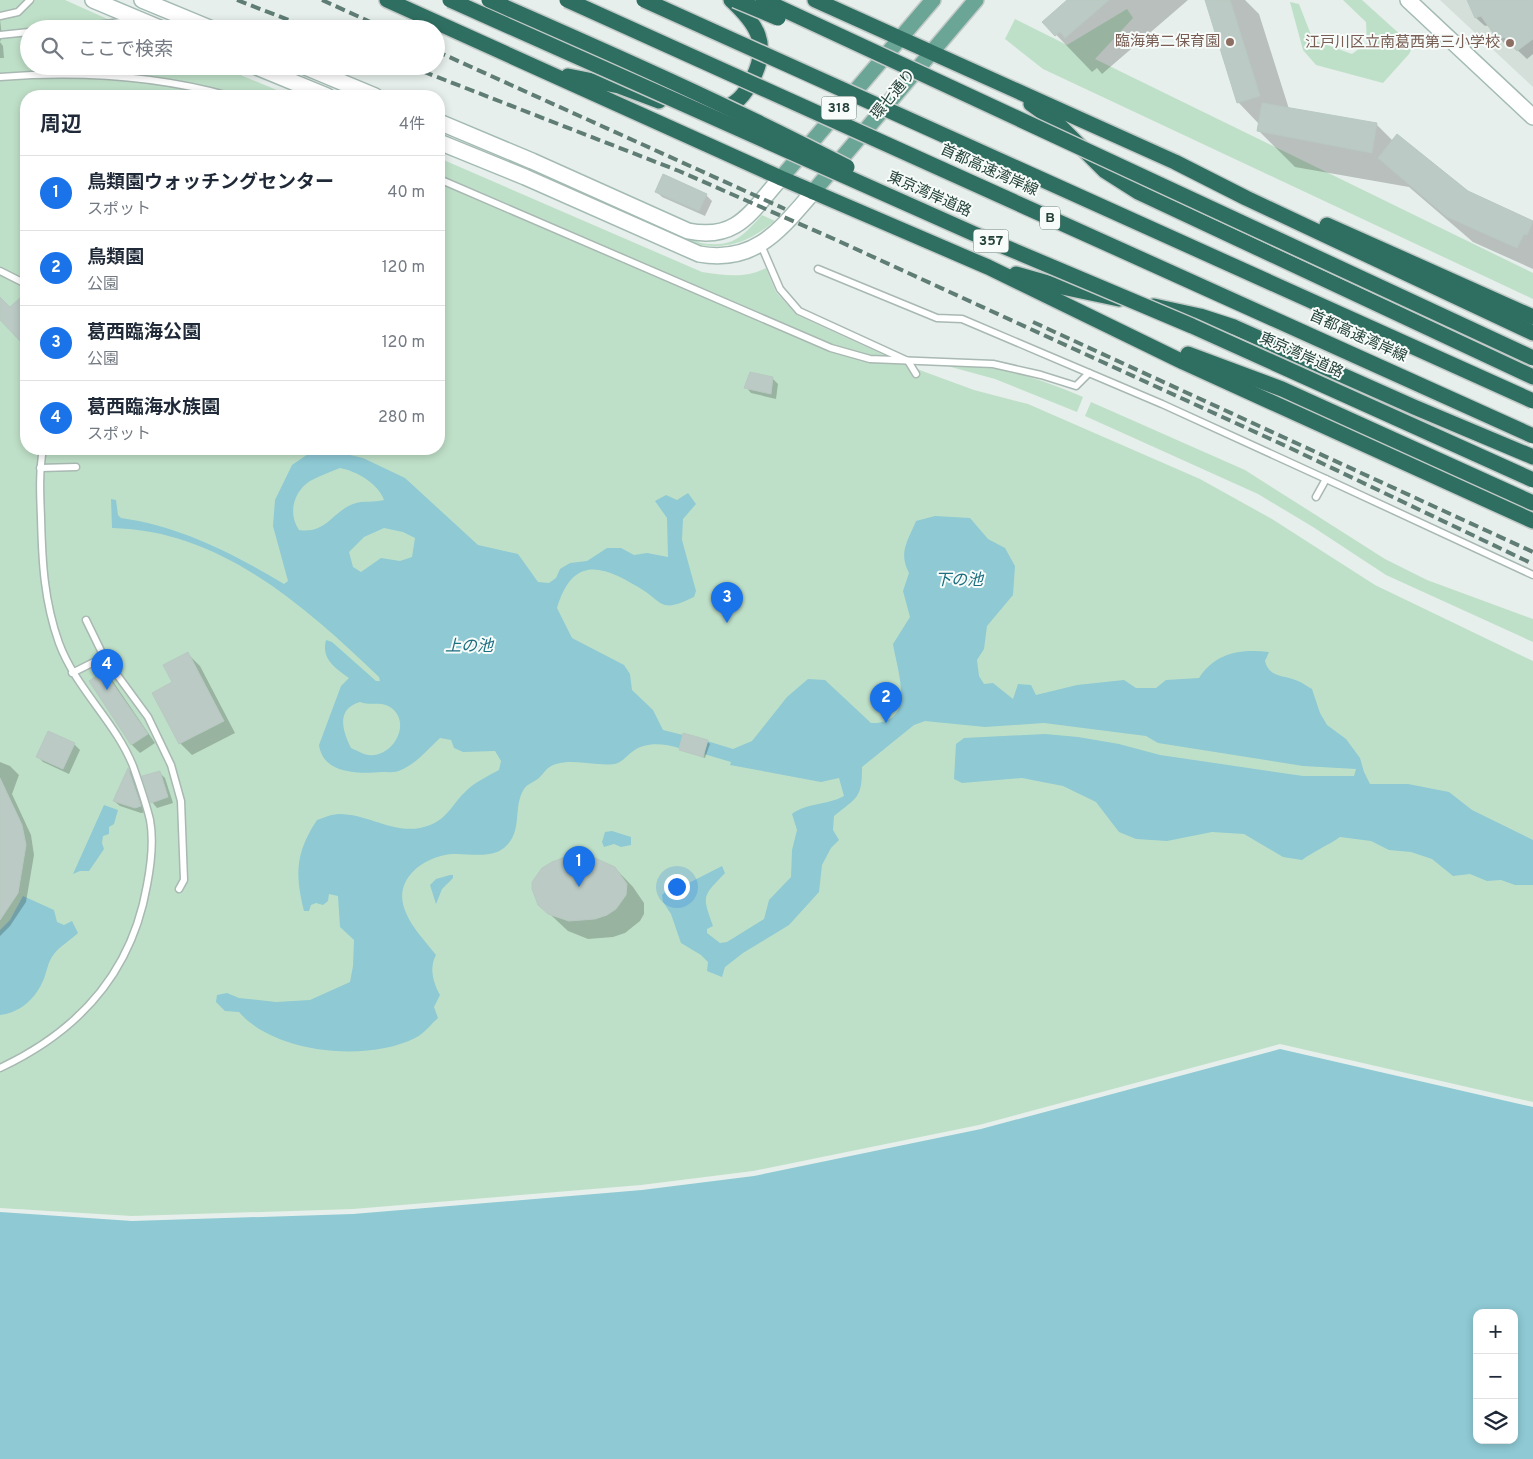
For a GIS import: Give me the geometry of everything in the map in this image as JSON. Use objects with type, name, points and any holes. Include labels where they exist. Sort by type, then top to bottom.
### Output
[{"type":"highway","points":[[387,0],[431,20]]},
{"type":"highway","points":[[399,0],[436,20]]},
{"type":"highway","name":"東京湾岸道路","points":[[450,0],[979,236],[1192,326],[1533,480]]},
{"type":"highway","points":[[489,0],[660,76],[783,134],[979,236]]},
{"type":"highway","name":"首都高速湾岸線","points":[[567,0],[1533,436]]},
{"type":"highway","name":"首都高速湾岸線","points":[[644,0],[1533,401]]},
{"type":"highway","points":[[549,73],[619,86],[666,104],[694,111],[718,112],[737,103],[748,88],[759,65],[762,50],[760,38],[751,22],[731,0]]},
{"type":"highway","points":[[735,0],[1010,114]]},
{"type":"highway","points":[[763,0],[1533,358]]},
{"type":"highway","points":[[815,0],[929,53],[1001,83],[1175,162],[1264,207],[1533,332]]},
{"type":"highway","points":[[445,25],[472,39]]},
{"type":"highway","points":[[445,27],[781,178],[988,267],[1183,362],[1533,521]]},
{"type":"highway","points":[[1001,83],[1056,122],[1105,171],[1138,192],[1528,375]]},
{"type":"highway","points":[[1175,162],[1222,179],[1533,317]]},
{"type":"highway","points":[[988,267],[1062,287],[1200,316],[1234,326],[1414,407],[1533,456]]},
{"type":"highway","points":[[1110,325],[1282,390],[1533,503]]},
{"type":"main road","name":"318","points":[[781,178],[933,0]]},
{"type":"main road","name":"環七通り","points":[[813,192],[929,53],[976,0]]},
{"type":"street","points":[[93,0],[140,20]]},
{"type":"street","points":[[142,0],[190,20]]},
{"type":"street","points":[[1408,0],[1533,117]]},
{"type":"street","points":[[276,75],[312,90]]},
{"type":"street","points":[[324,75],[360,90]]},
{"type":"street","points":[[445,125],[532,161],[688,231],[700,234],[720,234],[737,226],[781,178]]},
{"type":"street","points":[[445,144],[525,177],[699,254],[719,257],[761,245],[778,232],[813,192]]},
{"type":"lane","points":[[0,16],[18,12],[30,0]]},
{"type":"lane","points":[[0,35],[20,33]]},
{"type":"lane","points":[[0,77],[29,75]]},
{"type":"lane","points":[[113,75],[161,81],[202,90]]},
{"type":"lane","points":[[445,182],[831,348],[870,359],[938,360],[993,364],[1041,375],[1076,386],[1089,373]]},
{"type":"lane","points":[[761,245],[780,289],[799,311],[908,361],[916,374]]},
{"type":"lane","points":[[818,269],[937,318],[962,319],[1162,404],[1533,575]]},
{"type":"lane","points":[[0,271],[20,281]]},
{"type":"lane","points":[[0,1068],[38,1049],[59,1034],[87,1008],[108,983],[134,935],[145,895],[152,842],[150,821],[133,766],[115,730],[72,672],[48,609],[42,566],[40,468],[42,455]]},
{"type":"lane","points":[[40,468],[76,467]]},
{"type":"lane","points":[[1316,497],[1326,479]]},
{"type":"lane","points":[[86,620],[104,657],[148,717],[171,764],[182,801],[184,880],[178,889]]},
{"type":"lane","points":[[72,672],[104,657]]},
{"type":"shaded area","name":"江戸川区立南葛西第三小学校","points":[[1440,0],[1533,0],[1533,87]]},
{"type":"green space","points":[[0,0],[65,0],[110,20],[20,20],[20,75],[241,75],[277,90],[20,90],[20,455],[445,455],[445,161],[702,272],[742,275],[766,268],[776,292],[797,315],[906,365],[974,390],[1028,404],[1200,479],[1272,519],[1375,585],[1533,661],[1533,1102],[1280,1044],[979,1125],[753,1171],[641,1185],[353,1209],[132,1216],[0,1208]]},
{"type":"green space","points":[[1343,0],[1362,0],[1413,46],[1409,54],[1383,83],[1316,65],[1303,50],[1290,2],[1299,4],[1313,40],[1352,54],[1367,43],[1366,22]]},
{"type":"green space","points":[[1127,9],[1133,18],[1095,59],[1533,273],[1533,299],[1043,69],[1005,39],[1015,19],[1067,45]]},
{"type":"green space","points":[[533,168],[701,243],[721,244],[736,239],[762,215],[775,221],[741,242],[722,246],[701,245],[532,171]]},
{"type":"green space","points":[[940,364],[996,369],[1030,377],[1083,397],[1077,412],[995,379]]},
{"type":"green space","points":[[1091,402],[1245,470],[1385,559],[1427,580],[1533,619],[1533,642],[1386,575],[1313,527],[1258,494],[1085,416]]},
{"type":"water","name":"上の池","points":[[307,455],[350,455],[363,458],[405,478],[478,545],[518,554],[538,582],[549,583],[556,578],[560,569],[570,563],[587,561],[607,548],[621,548],[634,555],[647,553],[668,557],[667,518],[655,501],[666,495],[677,500],[688,493],[696,504],[683,519],[682,540],[696,591],[694,597],[676,604],[665,605],[618,576],[605,571],[593,570],[582,572],[572,578],[564,590],[557,608],[572,638],[624,665],[630,674],[632,690],[653,710],[663,730],[683,735],[679,748],[661,745],[643,746],[614,764],[570,762],[554,765],[524,789],[519,804],[514,834],[504,848],[492,853],[479,855],[452,854],[440,856],[420,866],[412,873],[402,892],[403,903],[413,925],[436,955],[432,970],[435,985],[440,995],[434,1007],[438,1018],[415,1038],[373,1050],[323,1050],[298,1045],[275,1037],[255,1026],[239,1012],[225,1011],[216,1002],[217,995],[227,993],[239,998],[276,1002],[310,1000],[350,982],[354,940],[340,927],[338,896],[329,894],[328,901],[323,905],[316,903],[311,905],[309,911],[304,911],[301,898],[298,875],[301,854],[304,843],[317,820],[339,814],[351,815],[407,829],[430,825],[446,815],[470,788],[499,770],[501,761],[495,751],[463,752],[454,748],[451,740],[440,738],[417,760],[397,772],[363,773],[334,767],[322,755],[319,745],[341,686],[349,678],[334,667],[327,658],[326,640],[332,642],[376,681],[380,681],[379,677],[351,650],[290,599],[224,557],[189,542],[151,532],[112,528],[111,499],[116,500],[118,515],[121,518],[164,527],[185,534],[246,562],[284,584],[288,581],[273,526],[275,500],[292,465]],"holes":[[[340,468],[353,472],[372,483],[384,500],[353,504],[316,529],[299,530],[293,510],[296,497],[304,486],[310,481]],[[384,528],[403,532],[415,538],[412,557],[400,561],[381,558],[361,572],[353,567],[349,552],[364,537]],[[360,702],[387,705],[397,713],[400,721],[400,730],[397,738],[386,751],[369,755],[351,748],[345,734],[344,715],[352,705]]]},
{"type":"water","name":"下の池","points":[[935,516],[970,518],[988,539],[1005,548],[1015,566],[1013,595],[987,626],[984,649],[977,660],[979,676],[984,684],[993,683],[1013,699],[1018,684],[1031,685],[1036,695],[1077,685],[1124,680],[1136,688],[1156,688],[1166,680],[1199,678],[1213,663],[1230,654],[1249,651],[1269,652],[1265,661],[1270,670],[1278,675],[1298,681],[1312,689],[1320,713],[1327,725],[1346,739],[1360,758],[1370,784],[1408,784],[1449,792],[1472,810],[1533,840],[1533,885],[1515,885],[1501,880],[1487,881],[1470,874],[1453,876],[1432,859],[1411,852],[1389,850],[1371,841],[1340,837],[1302,860],[1283,857],[1244,834],[1212,832],[1167,841],[1136,839],[1119,832],[1096,802],[1063,786],[1022,778],[962,783],[954,779],[956,744],[964,738],[1045,734],[1078,737],[1119,744],[1160,755],[1303,776],[1354,776],[1356,769],[1303,766],[1158,743],[1146,736],[1044,723],[985,727],[925,721],[914,725],[862,767],[861,785],[857,796],[834,816],[833,830],[839,840],[831,848],[822,865],[819,892],[789,925],[743,953],[725,967],[722,977],[707,971],[708,962],[701,955],[681,943],[671,914],[663,902],[662,895],[668,889],[677,889],[722,866],[725,873],[708,892],[706,897],[707,908],[713,926],[707,929],[707,933],[720,943],[727,942],[764,919],[769,900],[791,877],[792,850],[797,830],[792,814],[798,810],[844,796],[839,778],[821,782],[730,765],[731,762],[704,754],[707,741],[733,749],[752,741],[787,697],[808,679],[825,680],[871,723],[885,721],[895,715],[901,695],[893,644],[910,617],[903,591],[909,573],[904,559],[905,547],[916,521]]},
{"type":"water","points":[[104,805],[118,810],[114,824],[109,827],[109,834],[103,836],[102,843],[104,849],[89,871],[80,871],[73,874]]},
{"type":"water","points":[[612,831],[631,837],[631,845],[621,847],[614,844],[604,847],[602,842],[605,832]]},
{"type":"water","points":[[453,875],[453,878],[442,889],[436,904],[430,885],[436,879]]},
{"type":"water","points":[[23,896],[54,910],[57,922],[64,925],[72,921],[78,933],[59,948],[52,957],[35,995],[25,1005],[13,1012],[0,1015],[0,930],[10,920]]},
{"type":"water","points":[[1280,1049],[1533,1107],[1533,1459],[0,1459],[0,1212],[132,1221],[353,1214],[642,1190],[754,1176],[981,1129]]},
{"type":"building","points":[[1067,0],[1109,0],[1065,38],[1060,32],[1055,36],[1042,22]]},
{"type":"building","points":[[1205,0],[1230,0],[1260,96],[1237,103]]},
{"type":"building","points":[[1467,0],[1533,0],[1533,39],[1517,51],[1504,37],[1498,40],[1481,16],[1475,18]]},
{"type":"building","points":[[1262,103],[1377,123],[1372,153],[1257,131]]},
{"type":"building","points":[[1397,134],[1468,191],[1533,221],[1527,235],[1524,234],[1517,248],[1447,217],[1378,158]]},
{"type":"building","points":[[663,174],[707,194],[699,211],[655,192]]},
{"type":"building","points":[[0,297],[10,307],[20,298],[20,341],[0,320]]},
{"type":"building","points":[[750,372],[773,377],[771,394],[744,388]]},
{"type":"building","points":[[188,652],[224,721],[179,744],[152,693],[172,682],[163,665]]},
{"type":"building","points":[[104,671],[148,734],[131,745],[89,681]]},
{"type":"building","points":[[48,731],[75,743],[63,769],[36,757]]},
{"type":"building","points":[[683,733],[708,740],[703,757],[679,750]]},
{"type":"building","points":[[128,768],[141,806],[135,808],[113,801]]},
{"type":"building","points":[[160,771],[168,797],[151,803],[142,776]]},
{"type":"building","points":[[0,778],[22,825],[26,845],[18,893],[0,920]]},
{"type":"building","points":[[565,857],[595,858],[615,867],[627,884],[626,895],[616,909],[607,915],[595,919],[569,921],[548,914],[538,905],[532,889],[532,882],[542,868],[552,862]]},
{"type":"railway","points":[[237,0],[289,20]]},
{"type":"railway","points":[[322,0],[366,20]]},
{"type":"railway","points":[[445,55],[785,209]]},
{"type":"railway","points":[[432,75],[679,171],[834,239],[1288,447],[1533,564]]},
{"type":"railway","points":[[1033,322],[1533,552]]},
{"type":"place","name":"臨海第二保育園","points":[[1230,42]]},
{"type":"place","name":"江戸川区立南葛西第三小学校","points":[[1510,43]]},
{"type":"place","name":"葛西臨海公園","points":[[727,623]]},
{"type":"place","name":"葛西臨海水族園","points":[[107,690]]},
{"type":"place","name":"鳥類園","points":[[886,723]]},
{"type":"place","name":"鳥類園ウォッチングセンター","points":[[579,887]]}]
